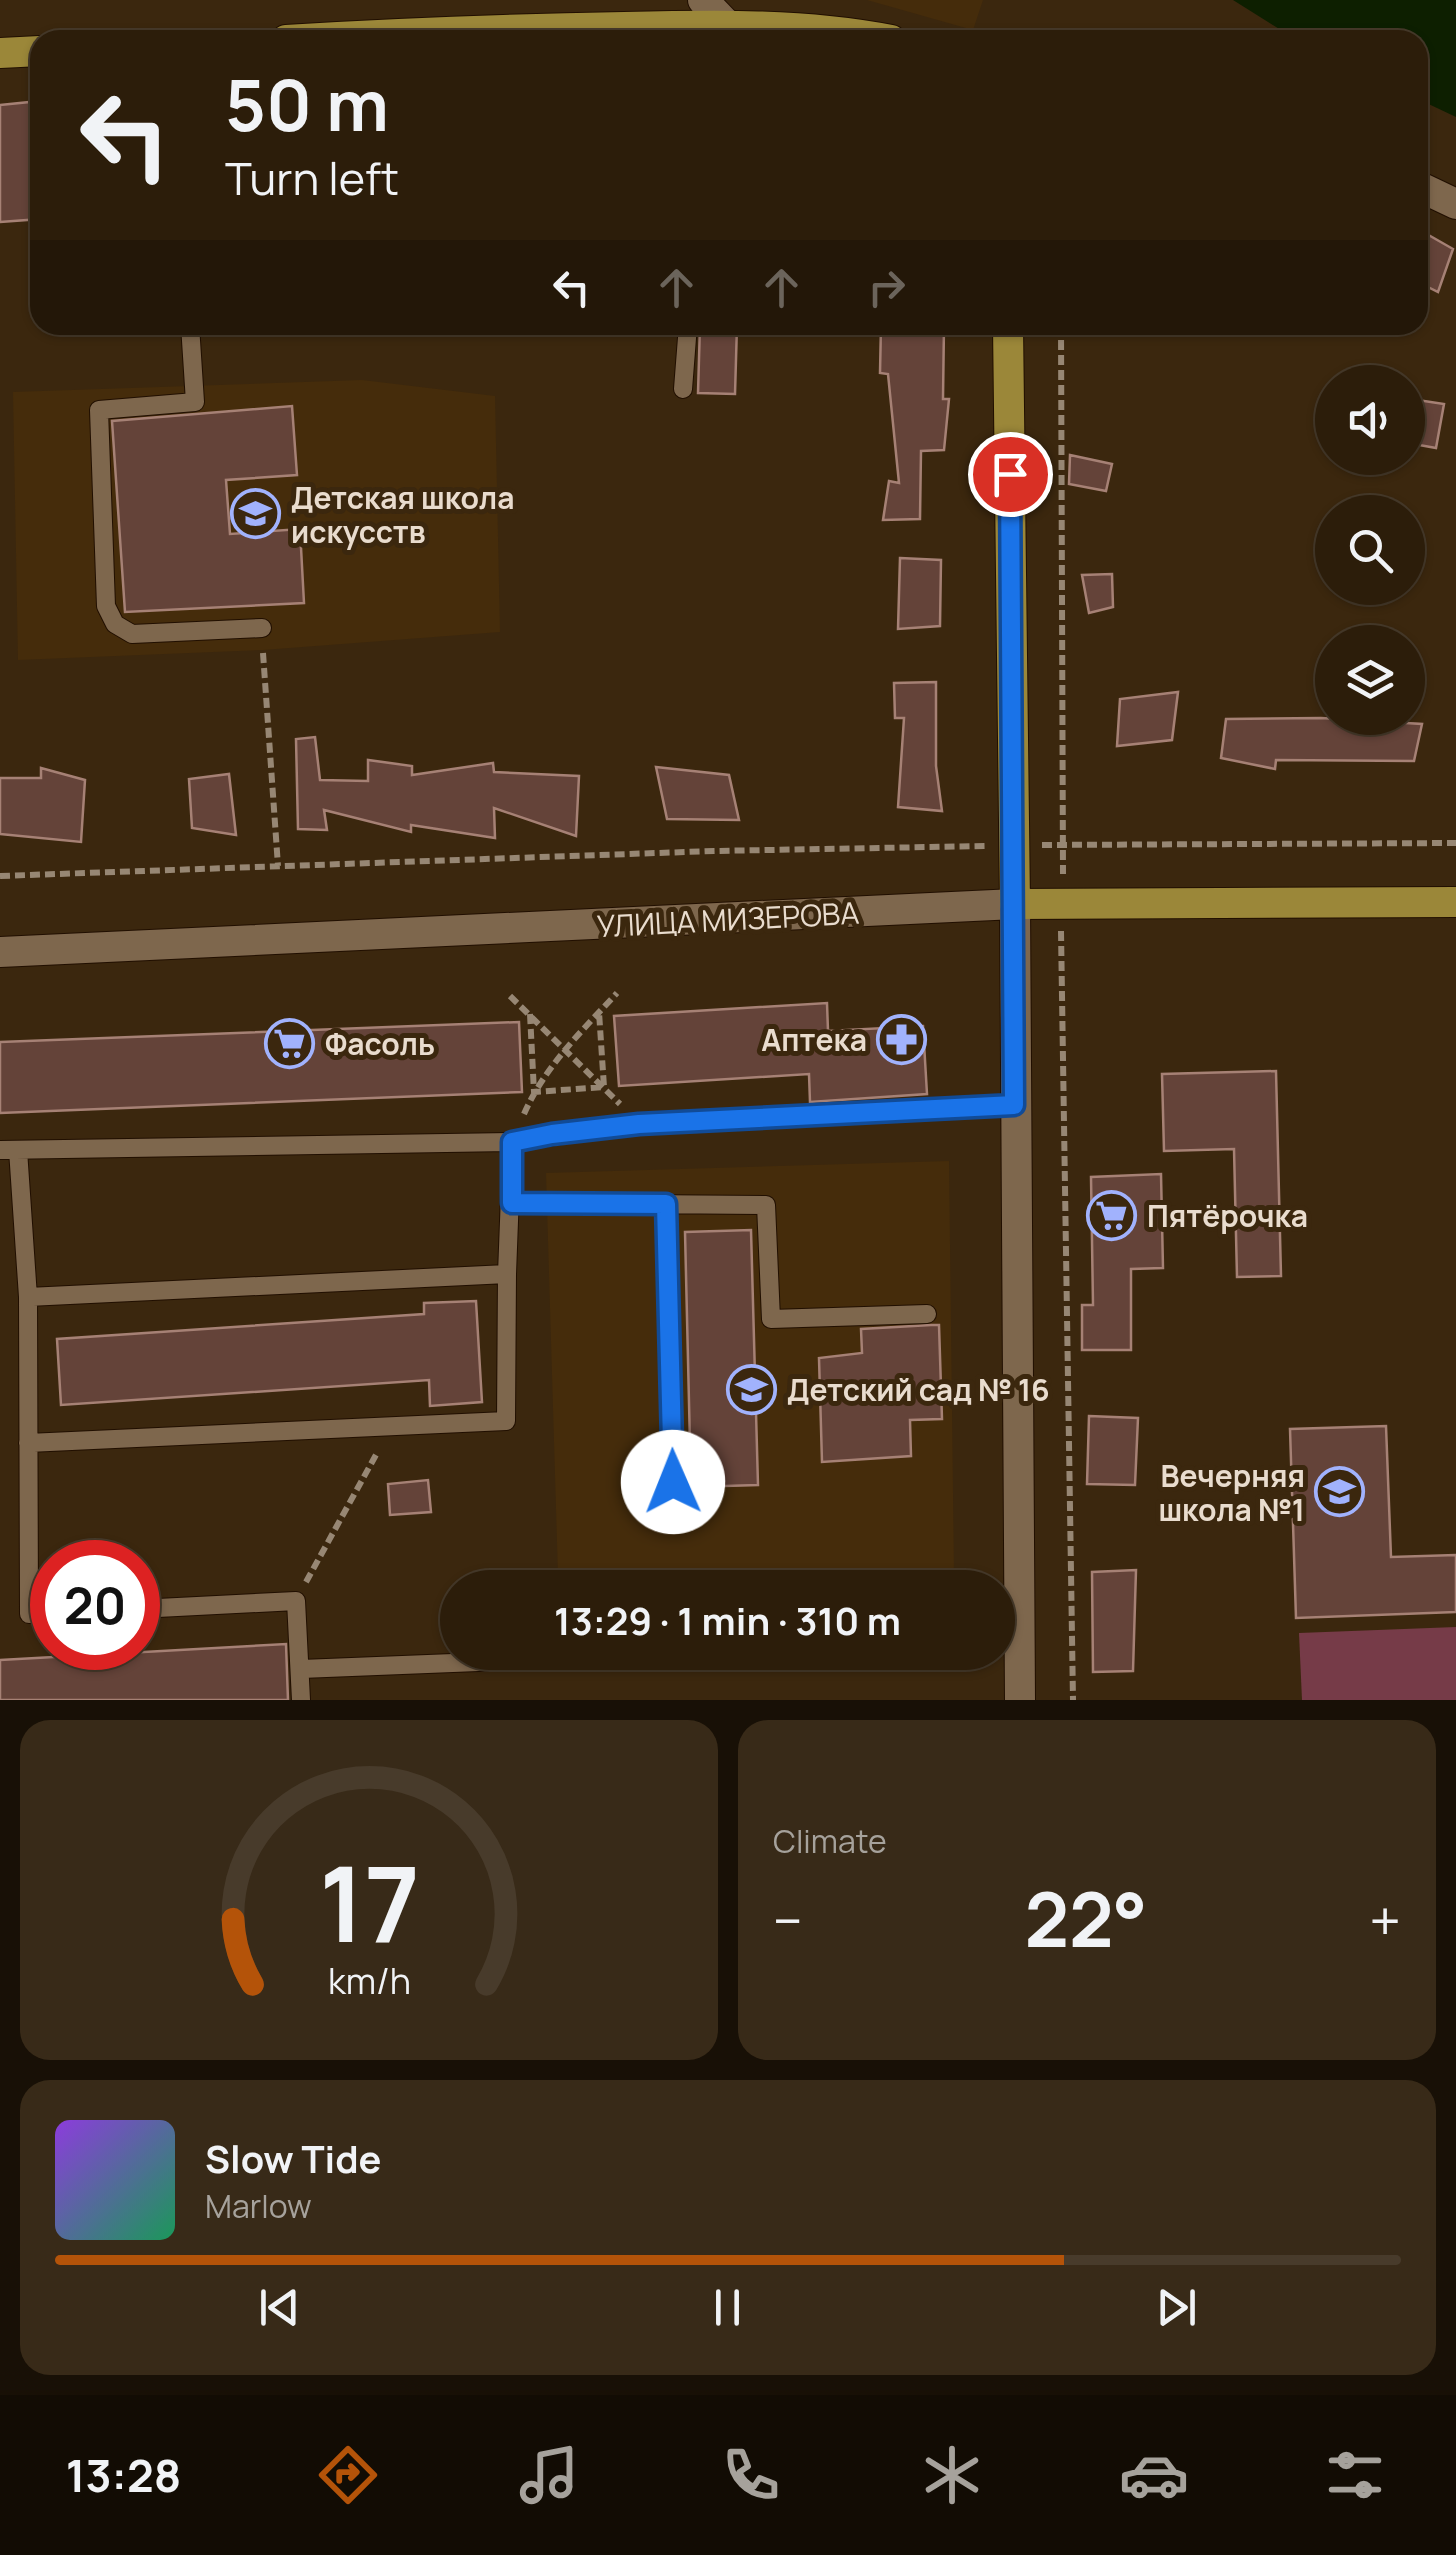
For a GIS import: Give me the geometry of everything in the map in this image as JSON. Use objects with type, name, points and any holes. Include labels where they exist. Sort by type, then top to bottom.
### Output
[{"type":"main road","points":[[702,0],[727,25]]},
{"type":"main road","points":[[462,30],[727,25],[766,30]]},
{"type":"main road","points":[[0,53],[30,52]]},
{"type":"main road","points":[[1428,191],[1456,204]]},
{"type":"main road","points":[[1008,335],[1015,904],[1008,1570]]},
{"type":"main road","name":"УЛИЦА МИЗЕРОВА","points":[[0,952],[1062,902],[1456,902]]},
{"type":"main road","points":[[1015,1661],[1020,1700]]},
{"type":"lane","points":[[191,335],[195,402],[99,410],[106,606],[115,624],[132,634],[262,628]]},
{"type":"lane","points":[[684,390],[687,335]]},
{"type":"lane","points":[[30,1614],[28,1297],[9,1150],[512,1142],[639,1124],[1014,1105]]},
{"type":"lane","points":[[28,1443],[506,1422],[512,1142]]},
{"type":"lane","points":[[512,1203],[766,1205],[772,1318],[927,1314]]},
{"type":"lane","points":[[666,1204],[673,1482]]},
{"type":"lane","points":[[28,1297],[507,1274]]},
{"type":"lane","points":[[160,1607],[296,1600],[301,1700]]},
{"type":"lane","points":[[300,1669],[440,1664]]},
{"type":"path","points":[[1061,335],[1062,902],[1073,1700]]},
{"type":"path","points":[[262,628],[278,866]]},
{"type":"path","points":[[0,876],[714,850],[1456,842]]},
{"type":"path","points":[[512,1142],[534,1092],[564,1049],[617,993]]},
{"type":"path","points":[[510,996],[639,1124]]},
{"type":"path","points":[[599,1012],[604,1087]]},
{"type":"path","points":[[530,1014],[534,1092]]},
{"type":"path","points":[[534,1092],[604,1087]]},
{"type":"path","points":[[296,1600],[391,1427]]},
{"type":"shaded area","points":[[867,0],[983,0],[973,30]]},
{"type":"shaded area","points":[[1233,0],[1456,0],[1456,117],[1428,104],[1428,30],[1281,30]]},
{"type":"shaded area","name":"Детская школа искусств","points":[[362,380],[495,396],[500,632],[263,650],[18,660],[13,392]]},
{"type":"shaded area","name":"Детский сад № 16","points":[[949,1161],[954,1570],[558,1570],[546,1173]]},
{"type":"shaded area","points":[[1456,1627],[1456,1700],[1302,1700],[1299,1633]]},
{"type":"building","points":[[30,102],[30,220],[0,222],[0,105]]},
{"type":"building","points":[[1428,235],[1453,249],[1438,292],[1428,287]]},
{"type":"building","points":[[700,335],[737,335],[735,394],[698,393]]},
{"type":"building","points":[[881,335],[944,335],[943,399],[949,399],[944,450],[921,451],[920,519],[883,520],[889,481],[899,483],[888,374],[880,373]]},
{"type":"building","points":[[1425,401],[1444,404],[1436,448],[1425,446]]},
{"type":"building","name":"Детская школа искусств","points":[[292,406],[297,475],[226,480],[230,534],[300,529],[304,603],[125,612],[112,421]]},
{"type":"building","points":[[1070,455],[1112,464],[1106,491],[1069,484]]},
{"type":"building","points":[[900,558],[941,560],[940,626],[898,629]]},
{"type":"building","points":[[1112,574],[1113,607],[1089,613],[1082,575]]},
{"type":"building","points":[[936,682],[936,766],[942,811],[898,807],[904,718],[895,718],[894,683]]},
{"type":"building","points":[[1178,692],[1172,740],[1117,746],[1120,699]]},
{"type":"building","points":[[1315,718],[1315,735],[1420,735],[1414,761],[1276,760],[1275,769],[1221,758],[1226,719]]},
{"type":"building","points":[[315,737],[320,780],[368,781],[368,760],[412,766],[412,775],[493,763],[494,772],[579,776],[576,836],[494,808],[495,838],[411,825],[411,832],[324,810],[327,830],[298,829],[296,739]]},
{"type":"building","points":[[656,767],[729,775],[739,820],[667,819]]},
{"type":"building","points":[[41,768],[85,780],[81,842],[0,834],[0,778],[41,778]]},
{"type":"building","points":[[229,774],[236,835],[192,828],[189,779]]},
{"type":"building","points":[[827,1003],[828,1031],[923,1026],[927,1094],[810,1102],[809,1074],[619,1086],[614,1016]]},
{"type":"building","points":[[519,1022],[522,1092],[0,1113],[0,1042]]},
{"type":"building","points":[[1276,1071],[1281,1276],[1237,1277],[1234,1149],[1164,1151],[1162,1074]]},
{"type":"building","points":[[1161,1174],[1163,1268],[1131,1269],[1131,1350],[1082,1350],[1082,1305],[1093,1305],[1091,1177]]},
{"type":"building","points":[[751,1230],[758,1485],[691,1487],[685,1232]]},
{"type":"building","points":[[476,1301],[482,1402],[430,1406],[429,1380],[61,1405],[57,1339],[424,1314],[424,1303]]},
{"type":"building","points":[[939,1325],[942,1419],[910,1420],[911,1456],[822,1462],[819,1358],[862,1353],[861,1329]]},
{"type":"building","points":[[1089,1416],[1138,1418],[1135,1485],[1087,1484]]},
{"type":"building","name":"Вечерняя школа №1","points":[[1386,1426],[1391,1557],[1456,1555],[1456,1612],[1296,1618],[1290,1429]]},
{"type":"building","points":[[428,1480],[431,1512],[390,1515],[388,1484]]},
{"type":"building","points":[[1136,1570],[1133,1671],[1093,1672],[1092,1572]]},
{"type":"building","points":[[286,1644],[288,1700],[0,1700],[0,1660],[30,1658],[30,1670],[160,1670],[160,1651]]},
{"type":"place","name":"Детская школа искусств","points":[[256,514]]},
{"type":"place","name":"Аптека","points":[[902,1039]]},
{"type":"place","name":"Фасоль","points":[[290,1043]]},
{"type":"place","name":"Пятёрочка","points":[[1112,1215]]},
{"type":"place","name":"Детский сад № 16","points":[[752,1389]]},
{"type":"place","name":"Вечерняя школа №1","points":[[1340,1492]]},
{"type":"route","points":[[673,1482],[666,1204],[512,1203],[512,1142],[639,1124],[1014,1105],[1010,474]]}]
